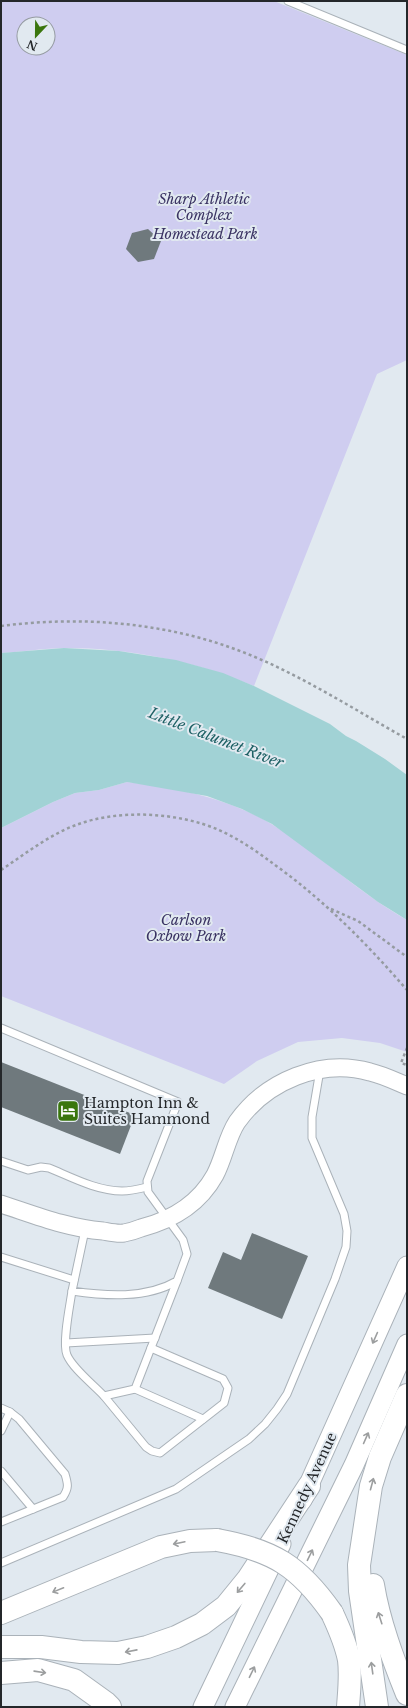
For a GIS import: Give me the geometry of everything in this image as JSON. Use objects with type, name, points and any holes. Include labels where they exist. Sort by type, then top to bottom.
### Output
[{"type":"highway","points":[[377,1707],[360,1591],[359,1565],[364,1522],[371,1486],[380,1457],[407,1395]]},
{"type":"highway","points":[[1,1647],[118,1653],[147,1647],[176,1637],[202,1624],[226,1606],[248,1579],[309,1486]]},
{"type":"highway","points":[[364,1522],[376,1606],[407,1694]]},
{"type":"highway","points":[[1,1613],[162,1547],[190,1541],[217,1540],[245,1545],[268,1553],[294,1569],[318,1592],[332,1613],[342,1636],[349,1660],[350,1683],[348,1707]]},
{"type":"highway","points":[[1,1673],[38,1670],[74,1680],[106,1702],[110,1707]]},
{"type":"main road","name":"Kennedy Avenue","points":[[203,1707],[309,1486],[407,1266]]},
{"type":"main road","points":[[235,1707],[354,1464],[407,1344]]},
{"type":"street","points":[[1,1204],[60,1224],[85,1230],[124,1233],[169,1219],[184,1210],[202,1194],[215,1175],[236,1123],[252,1104],[269,1090],[288,1079],[320,1070],[349,1069],[370,1072],[407,1086]]},
{"type":"lane","points":[[288,1],[407,50]]},
{"type":"lane","points":[[1,1028],[178,1102],[151,1170],[147,1181],[147,1187],[148,1192],[183,1240],[187,1254],[135,1389]]},
{"type":"lane","points":[[1,1563],[176,1489],[249,1439],[265,1424],[277,1409],[290,1386],[335,1279],[346,1247],[347,1231],[344,1214],[312,1138],[312,1117],[320,1070]]},
{"type":"lane","points":[[1,1161],[28,1170],[41,1167],[48,1168],[95,1186],[113,1190],[124,1191],[147,1187]]},
{"type":"lane","points":[[85,1230],[72,1291],[66,1342],[67,1354],[73,1364],[104,1396],[146,1447],[152,1451],[160,1453],[224,1403],[228,1388],[223,1379],[151,1348]]},
{"type":"lane","points":[[1,1258],[74,1280]]},
{"type":"lane","points":[[72,1291],[113,1295],[164,1288],[177,1281]]},
{"type":"lane","points":[[66,1342],[155,1338]]},
{"type":"lane","points":[[104,1396],[135,1389],[203,1419]]},
{"type":"lane","points":[[1,1408],[10,1412],[19,1419],[64,1474],[68,1483],[68,1490],[63,1497],[1,1522]]},
{"type":"lane","points":[[1,1431],[10,1412]]},
{"type":"lane","points":[[1,1471],[33,1509]]},
{"type":"path","points":[[1,626],[60,622],[100,622],[145,626],[206,639],[235,649],[277,667],[407,739]]},
{"type":"path","points":[[1,870],[44,841],[76,825],[102,818],[137,814],[172,818],[218,830],[254,849],[299,882],[376,955],[407,990]]},
{"type":"path","points":[[327,907],[358,921],[407,957]]},
{"type":"path","points":[[407,1048],[401,1063],[407,1065]]},
{"type":"green space","name":"Homestead Park","points":[[1,1],[274,1],[407,55],[407,360],[377,374],[254,686],[231,677],[185,663],[138,653],[114,650],[65,648],[1,653]]},
{"type":"green space","name":"Carlson Oxbow Park","points":[[127,782],[183,791],[221,801],[257,816],[290,836],[372,898],[407,920],[407,1052],[380,1043],[342,1038],[298,1042],[257,1061],[224,1084],[1,996],[1,828],[53,802],[75,793],[99,790]]},
{"type":"water","name":"Little Calumet River","points":[[64,648],[119,651],[176,660],[223,673],[254,686],[330,724],[407,775],[407,920],[378,902],[272,824],[242,809],[207,796],[127,782],[99,790],[75,793],[53,802],[1,828],[1,653]]},
{"type":"building","points":[[148,229],[161,241],[154,259],[138,262],[126,249],[132,233]]},
{"type":"building","name":"Hampton Inn & Suites Hammond","points":[[1,1062],[135,1115],[120,1154],[1,1107]]},
{"type":"building","points":[[252,1233],[308,1256],[282,1319],[208,1288],[223,1252],[241,1260]]},
{"type":"place","name":"Hampton Inn & Suites Hammond","points":[[68,1111]]},
{"type":"park label","name":"Sharp Athletic Complex","points":[[204,208]]}]
